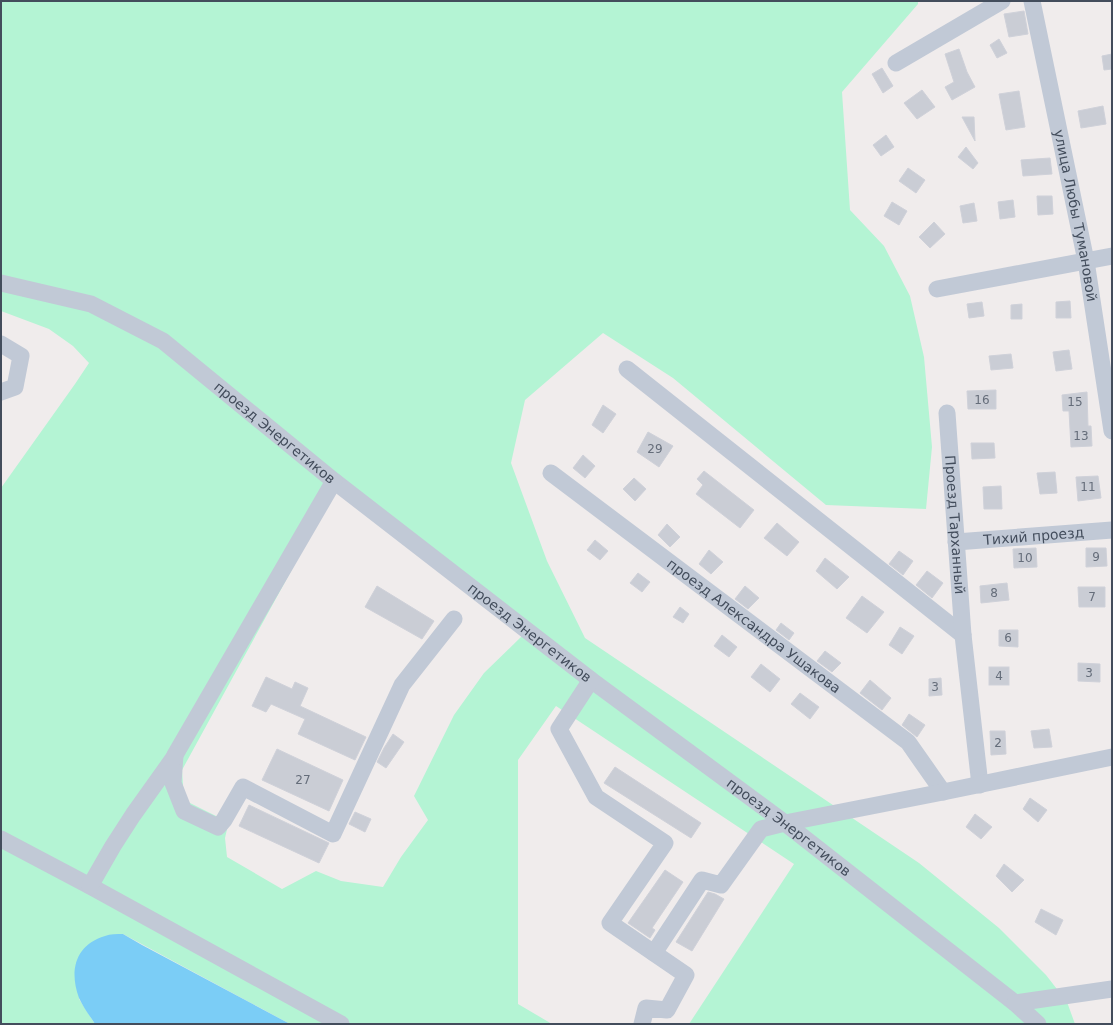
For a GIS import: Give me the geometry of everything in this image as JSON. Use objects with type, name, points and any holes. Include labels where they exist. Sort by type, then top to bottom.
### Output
[{"type":"street","points":[[896,63],[1002,1]]},
{"type":"street","name":"улица Любы Тумановой","points":[[1032,1],[1086,261],[1112,431]]},
{"type":"street","points":[[937,289],[1112,256]]},
{"type":"street","name":"проезд Энергетиков","points":[[1,283],[91,304],[162,341],[334,481],[591,680],[785,822],[1014,1003],[1038,1024]]},
{"type":"street","points":[[1,344],[21,356],[15,386],[1,392]]},
{"type":"street","points":[[627,369],[963,636]]},
{"type":"street","name":"Проезд Тарханный","points":[[947,413],[963,636],[980,785]]},
{"type":"street","name":"проезд Александра Ушакова","points":[[552,473],[908,742],[943,792]]},
{"type":"street","points":[[90,886],[133,815],[176,755],[334,481]]},
{"type":"street","name":"Тихий проезд","points":[[956,542],[1112,530]]},
{"type":"street","points":[[176,755],[173,783],[184,811],[218,827],[224,820],[243,787],[332,834],[402,685],[454,619]]},
{"type":"street","points":[[591,680],[560,729],[596,797],[665,843],[610,923],[686,975],[667,1010],[646,1008],[642,1024]]},
{"type":"street","points":[[654,953],[702,880],[721,886],[761,829],[785,822],[980,785],[1112,757]]},
{"type":"street","points":[[1,839],[90,886],[341,1024]]},
{"type":"street","points":[[1014,1003],[1112,990]]},
{"type":"green space","points":[[1,1],[918,1],[918,4],[842,92],[850,210],[884,246],[910,296],[924,357],[932,447],[926,509],[826,505],[673,378],[603,333],[525,400],[511,463],[547,561],[585,638],[919,863],[999,928],[1046,975],[1067,1002],[1075,1024],[689,1024],[794,864],[556,706],[518,760],[518,1004],[552,1024],[290,1024],[123,934],[79,999],[95,1024],[1,1024],[1,488],[89,363],[73,346],[49,329],[1,311]],"holes":[[[336,489],[522,636],[484,673],[454,715],[414,796],[428,820],[401,857],[383,887],[341,881],[316,871],[282,889],[227,857],[225,838],[228,825],[224,820],[184,800],[182,770]]]},
{"type":"water","points":[[123,934],[290,1024],[95,1024],[79,998],[76,988],[75,969],[77,960],[81,952],[95,940],[109,935]]},
{"type":"building","points":[[1024,11],[1028,34],[1009,37],[1004,14]]},
{"type":"building","points":[[999,39],[1007,53],[997,58],[990,45]]},
{"type":"building","points":[[959,49],[967,72],[975,87],[952,100],[945,87],[954,82],[945,54]]},
{"type":"building","points":[[1112,54],[1112,69],[1104,70],[1102,56]]},
{"type":"building","points":[[882,68],[893,86],[883,93],[872,74]]},
{"type":"building","points":[[922,90],[935,107],[917,119],[904,103]]},
{"type":"building","points":[[1019,91],[1025,127],[1006,130],[999,94]]},
{"type":"building","points":[[1103,106],[1106,124],[1081,128],[1078,111]]},
{"type":"building","points":[[962,117],[974,117],[975,141]]},
{"type":"building","points":[[886,135],[894,147],[881,156],[873,145]]},
{"type":"building","points":[[966,147],[978,163],[973,169],[958,157]]},
{"type":"building","points":[[1050,158],[1052,174],[1023,176],[1021,160]]},
{"type":"building","points":[[908,168],[925,180],[916,193],[899,181]]},
{"type":"building","points":[[1037,196],[1052,196],[1053,214],[1038,215]]},
{"type":"building","points":[[1013,200],[1015,217],[1000,219],[998,202]]},
{"type":"building","points":[[892,202],[907,211],[899,225],[884,216]]},
{"type":"building","points":[[974,203],[977,221],[963,223],[960,206]]},
{"type":"building","points":[[934,222],[945,234],[930,248],[919,237]]},
{"type":"building","points":[[1070,301],[1071,318],[1056,318],[1056,302]]},
{"type":"building","points":[[982,302],[984,316],[969,318],[967,304]]},
{"type":"building","points":[[1022,304],[1022,319],[1011,319],[1011,305]]},
{"type":"building","points":[[1069,350],[1072,369],[1056,371],[1053,352]]},
{"type":"building","points":[[1011,354],[1013,368],[991,370],[989,356]]},
{"type":"building","points":[[996,390],[996,409],[968,409],[967,391]]},
{"type":"building","points":[[1087,392],[1088,426],[1091,426],[1092,446],[1071,447],[1069,411],[1063,411],[1062,395]]},
{"type":"building","points":[[603,405],[616,414],[603,433],[592,425]]},
{"type":"building","points":[[648,432],[673,446],[659,467],[637,452]]},
{"type":"building","points":[[971,443],[994,443],[995,458],[972,459]]},
{"type":"building","points":[[583,455],[595,466],[585,478],[573,468]]},
{"type":"building","points":[[704,471],[754,510],[740,528],[696,494],[703,485],[697,479]]},
{"type":"building","points":[[1055,472],[1057,493],[1040,494],[1037,473]]},
{"type":"building","points":[[1098,476],[1101,498],[1078,501],[1076,477]]},
{"type":"building","points":[[634,478],[646,489],[635,501],[623,489]]},
{"type":"building","points":[[1001,486],[1002,509],[984,509],[983,487]]},
{"type":"building","points":[[777,523],[799,542],[787,556],[764,538]]},
{"type":"building","points":[[667,524],[680,537],[670,547],[658,535]]},
{"type":"building","points":[[595,540],[608,551],[600,560],[587,550]]},
{"type":"building","points":[[1036,548],[1037,567],[1014,568],[1013,549]]},
{"type":"building","points":[[1086,548],[1106,548],[1107,566],[1086,567]]},
{"type":"building","points":[[709,550],[723,562],[711,574],[699,564]]},
{"type":"building","points":[[899,551],[913,561],[903,575],[889,564]]},
{"type":"building","points":[[825,558],[849,577],[837,589],[816,571]]},
{"type":"building","points":[[927,571],[943,583],[932,598],[916,585]]},
{"type":"building","points":[[638,573],[650,582],[642,592],[630,583]]},
{"type":"building","points":[[1007,583],[1009,600],[981,603],[980,586]]},
{"type":"building","points":[[377,586],[434,621],[422,639],[365,607]]},
{"type":"building","points":[[745,586],[759,598],[748,609],[735,599]]},
{"type":"building","points":[[1078,587],[1105,587],[1105,607],[1079,607]]},
{"type":"building","points":[[862,596],[884,612],[867,633],[846,618]]},
{"type":"building","points":[[680,607],[689,614],[683,623],[673,617]]},
{"type":"building","points":[[781,623],[794,633],[789,640],[776,630]]},
{"type":"building","points":[[900,627],[914,636],[902,654],[889,645]]},
{"type":"building","points":[[999,630],[1018,630],[1018,647],[999,646]]},
{"type":"building","points":[[722,635],[737,647],[729,657],[714,646]]},
{"type":"building","points":[[825,651],[841,663],[832,672],[817,661]]},
{"type":"building","points":[[1078,663],[1100,664],[1100,682],[1078,681]]},
{"type":"building","points":[[761,664],[780,679],[770,692],[751,677]]},
{"type":"building","points":[[989,667],[1009,667],[1009,685],[989,685]]},
{"type":"building","points":[[266,677],[292,689],[295,682],[308,688],[300,706],[366,737],[355,760],[298,734],[305,719],[271,704],[266,712],[252,706]]},
{"type":"building","points":[[941,678],[942,695],[929,696],[929,679]]},
{"type":"building","points":[[870,680],[891,698],[882,710],[860,693]]},
{"type":"building","points":[[800,693],[819,707],[810,719],[791,704]]},
{"type":"building","points":[[909,714],[925,725],[917,737],[902,725]]},
{"type":"building","points":[[1049,729],[1052,747],[1034,748],[1031,731]]},
{"type":"building","points":[[990,731],[1005,731],[1006,754],[991,755]]},
{"type":"building","points":[[393,734],[404,742],[386,768],[377,762]]},
{"type":"building","points":[[277,749],[343,780],[329,811],[262,780]]},
{"type":"building","points":[[615,767],[701,823],[691,838],[604,783]]},
{"type":"building","points":[[1030,798],[1047,810],[1038,822],[1023,809]]},
{"type":"building","points":[[249,805],[329,843],[319,863],[239,826]]},
{"type":"building","points":[[355,812],[371,819],[365,832],[349,824]]},
{"type":"building","points":[[975,814],[992,827],[981,839],[966,827]]},
{"type":"building","points":[[1004,864],[1024,880],[1012,892],[996,876]]},
{"type":"building","points":[[665,870],[683,882],[652,928],[655,930],[650,938],[628,923]]},
{"type":"building","points":[[708,892],[724,899],[692,951],[676,942]]},
{"type":"building","points":[[1041,909],[1063,920],[1056,935],[1035,922]]}]
